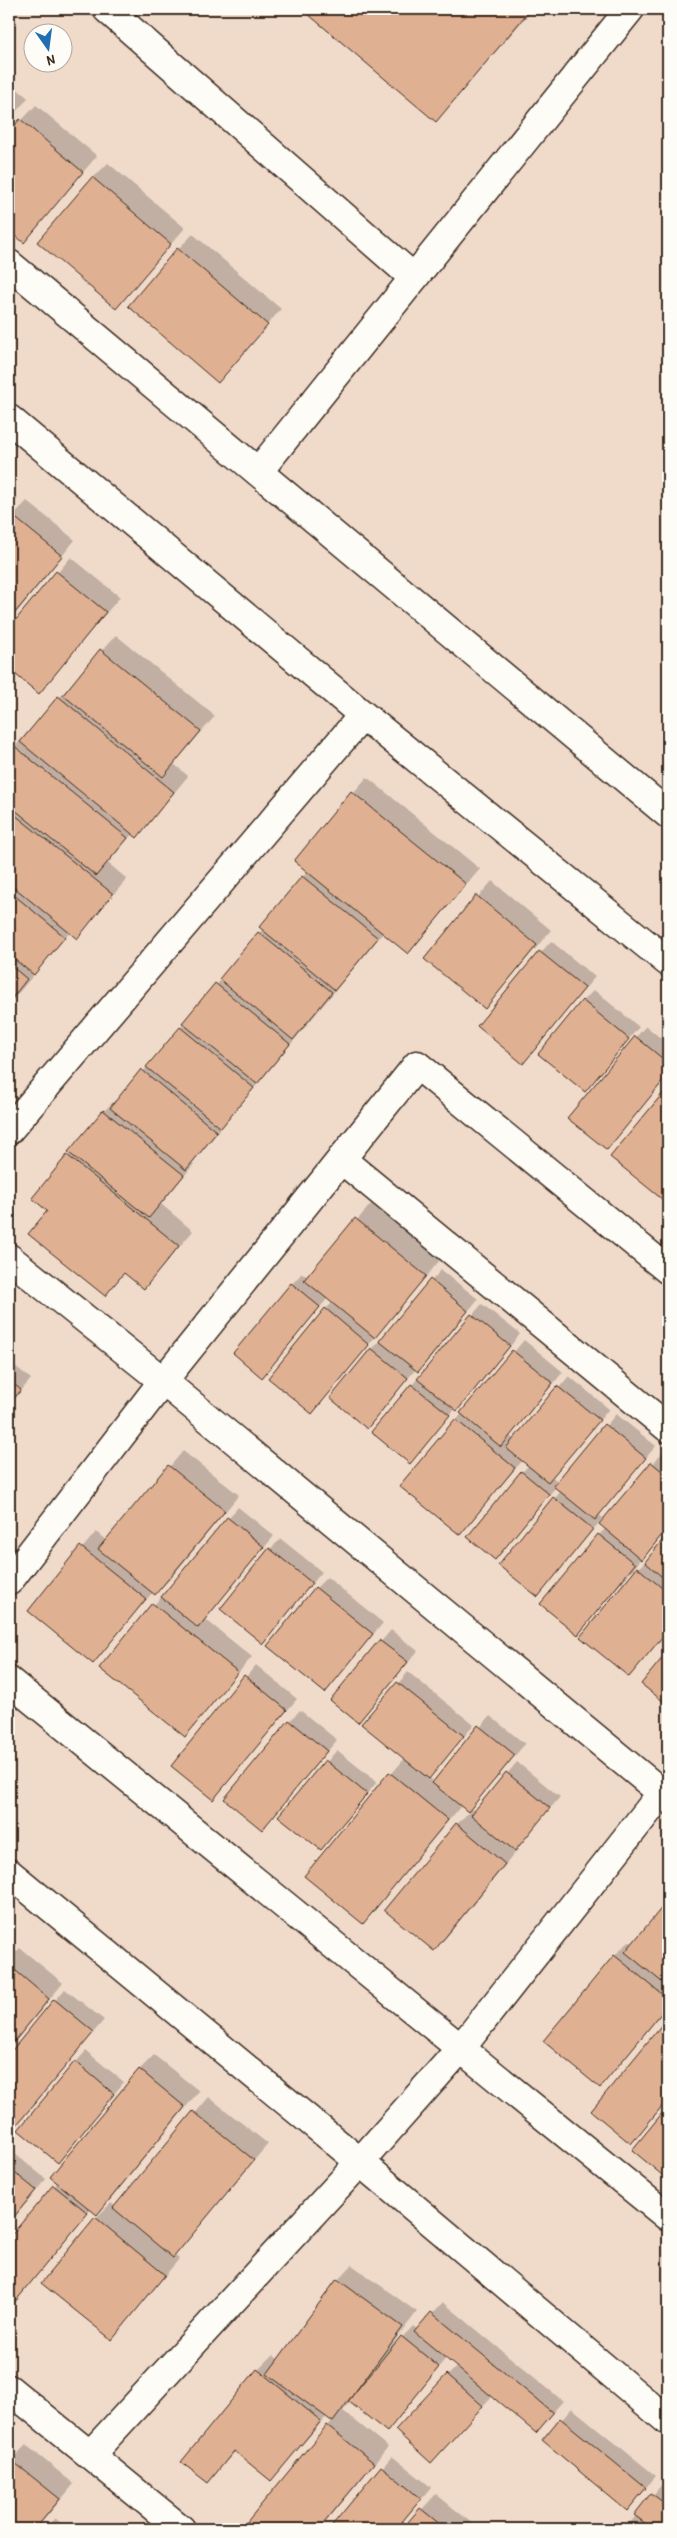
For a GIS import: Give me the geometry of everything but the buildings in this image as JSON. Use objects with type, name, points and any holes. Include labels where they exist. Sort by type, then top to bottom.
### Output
[{"type":"street","points":[[107,9],[414,278]]},
{"type":"street","points":[[258,472],[630,9]]},
{"type":"street","points":[[9,264],[668,814]]},
{"type":"street","points":[[9,419],[363,715],[668,962]]},
{"type":"street","points":[[9,1130],[363,715]]},
{"type":"street","points":[[9,1581],[163,1381],[417,1065],[668,1270]]},
{"type":"street","points":[[341,1160],[668,1428]]},
{"type":"street","points":[[9,1258],[163,1381],[665,1795],[461,2048],[360,2162],[90,2455]]},
{"type":"street","points":[[9,1681],[668,2217]]},
{"type":"street","points":[[9,1874],[360,2162],[668,2421]]},
{"type":"street","points":[[9,2389],[181,2529]]},
{"type":"shaded area","points":[[9,9],[668,9],[668,2529],[9,2529]]}]
